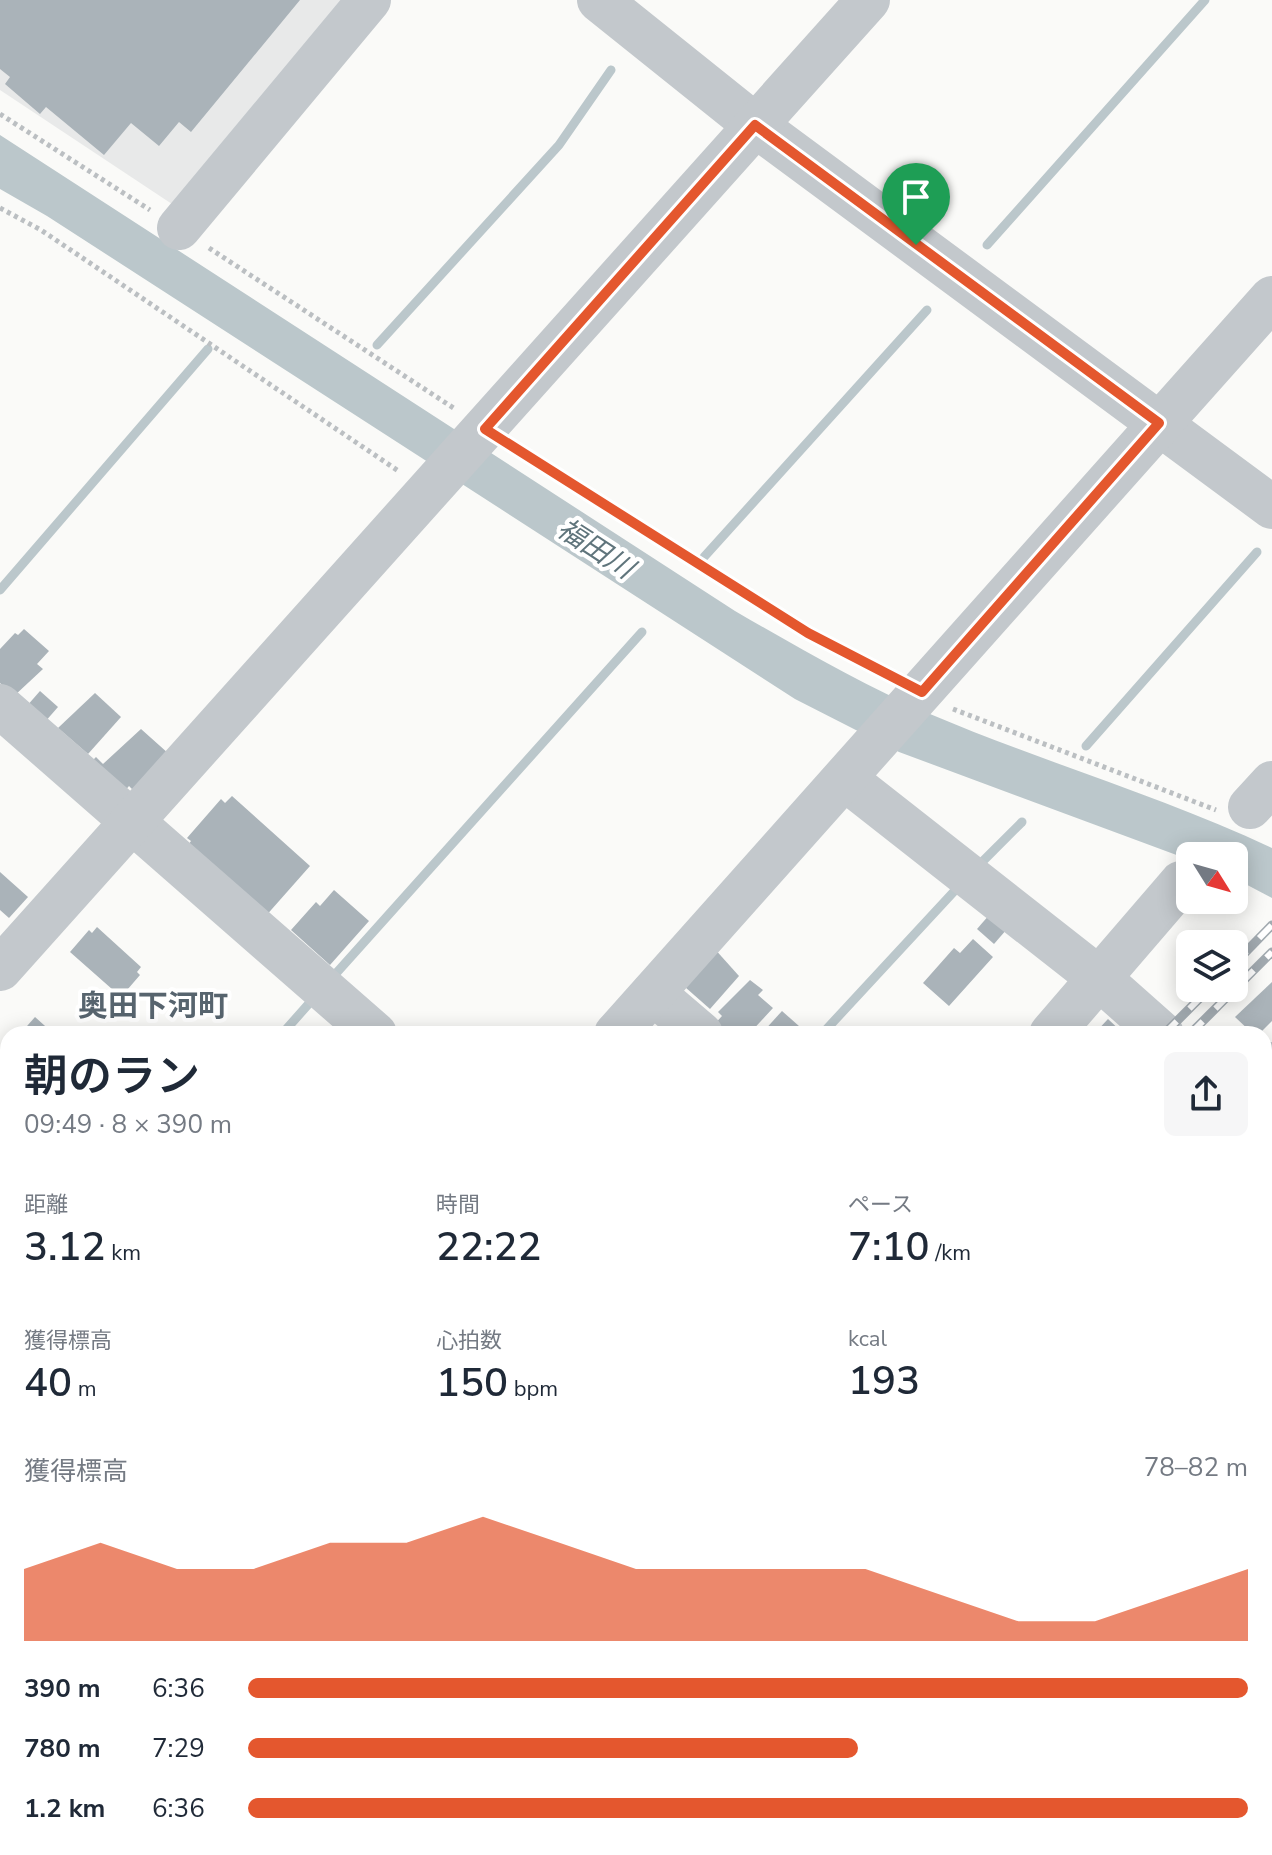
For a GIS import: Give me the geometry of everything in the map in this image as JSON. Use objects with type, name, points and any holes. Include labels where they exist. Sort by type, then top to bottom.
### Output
[{"type":"street","points":[[179,228],[369,0]]},
{"type":"street","points":[[599,0],[755,125],[1272,507]]},
{"type":"street","points":[[0,969],[868,0]]},
{"type":"street","points":[[623,1026],[1272,298]]},
{"type":"street","points":[[0,706],[366,1026]]},
{"type":"street","points":[[856,767],[1153,1026]]},
{"type":"street","points":[[1058,1026],[1176,889]]},
{"type":"street","points":[[653,993],[692,1026]]},
{"type":"path","points":[[0,114],[485,429],[808,633],[963,714],[1240,819],[1261,795]]},
{"type":"path","points":[[0,208],[41,230],[428,491]]},
{"type":"shaded area","points":[[0,0],[362,0],[184,212],[0,90]]},
{"type":"water","name":"福田川","points":[[0,135],[735,611],[807,652],[930,714],[1188,812],[1272,848],[1272,898],[1248,885],[1248,842],[1176,842],[1176,855],[899,752],[795,699],[47,216],[0,189]]},
{"type":"building","points":[[0,0],[300,0],[191,132],[179,122],[159,146],[131,123],[104,155],[46,107],[40,114],[5,84],[10,77],[0,69]]},
{"type":"building","points":[[24,629],[49,651],[37,664],[43,669],[14,696],[0,683],[0,649],[15,633],[18,635]]},
{"type":"building","points":[[40,691],[58,707],[44,723],[26,707]]},
{"type":"building","points":[[95,693],[121,717],[88,754],[58,728]]},
{"type":"building","points":[[141,729],[169,754],[135,792],[129,786],[123,793],[90,763],[96,757],[103,764]]},
{"type":"building","points":[[232,796],[310,866],[264,918],[186,848],[191,841],[187,838],[221,799],[225,803]]},
{"type":"building","points":[[0,872],[28,897],[9,918],[0,910]]},
{"type":"building","points":[[334,890],[369,921],[330,965],[291,930],[316,902],[320,906]]},
{"type":"building","points":[[990,914],[1007,929],[994,944],[977,929]]},
{"type":"building","points":[[97,927],[141,967],[137,972],[140,975],[121,997],[70,952],[89,930],[92,933]]},
{"type":"building","points":[[973,939],[993,957],[949,1006],[923,983],[954,948],[960,953]]},
{"type":"building","points":[[713,947],[739,976],[710,1009],[685,987]]},
{"type":"building","points":[[750,980],[763,990],[758,995],[773,1008],[756,1026],[713,1026],[722,1016],[718,1012]]},
{"type":"building","points":[[1272,982],[1272,1021],[1267,1026],[1245,1026],[1235,1017]]},
{"type":"building","points":[[782,1011],[799,1026],[768,1026]]},
{"type":"building","points":[[35,1017],[45,1026],[27,1026]]},
{"type":"building","points":[[1108,1019],[1115,1026],[1101,1026]]},
{"type":"waterway","points":[[987,245],[1205,0]]},
{"type":"waterway","points":[[377,345],[559,145],[611,70]]},
{"type":"waterway","points":[[704,557],[927,310]]},
{"type":"waterway","points":[[0,590],[208,349]]},
{"type":"waterway","points":[[1086,746],[1257,552]]},
{"type":"waterway","points":[[331,979],[642,632]]},
{"type":"waterway","points":[[976,868],[1022,822]]},
{"type":"waterway","points":[[829,1026],[960,885]]},
{"type":"waterway","points":[[289,1026],[313,999]]},
{"type":"railway","points":[[1248,950],[1272,925]]},
{"type":"railway","points":[[1198,1026],[1272,952]]},
{"type":"railway","points":[[1172,1026],[1196,1002]]},
{"type":"district","name":"奥田下河町","points":[[153,1006]]},
{"type":"route","points":[[755,125],[916,245],[1159,423],[922,692],[808,633],[485,429],[755,125]]}]
